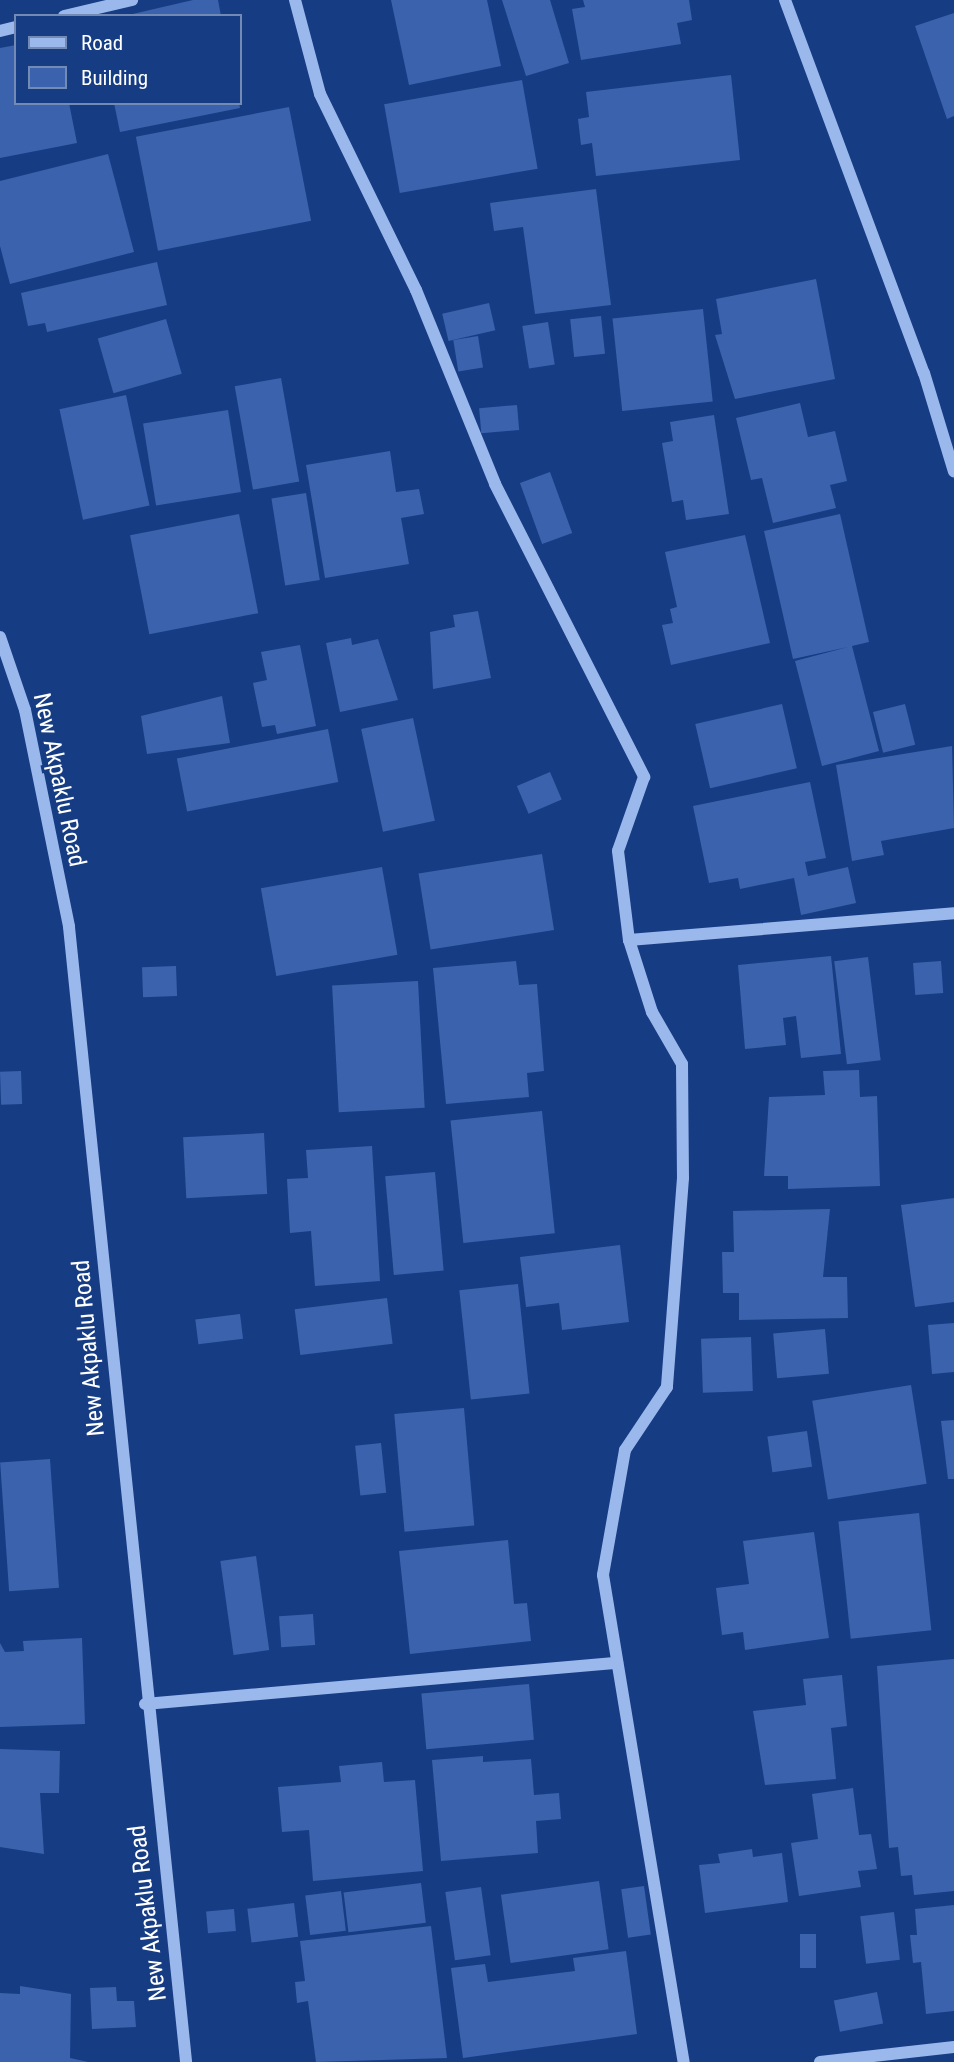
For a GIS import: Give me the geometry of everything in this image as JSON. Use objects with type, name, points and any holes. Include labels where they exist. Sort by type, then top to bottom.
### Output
[{"type":"street","points":[[72,14],[132,0]]},
{"type":"street","points":[[295,0],[320,94],[416,290],[495,484],[644,777],[618,851],[629,940],[652,1012],[682,1064],[683,1178],[667,1387],[625,1450],[603,1575],[684,2062]]},
{"type":"street","points":[[785,0],[924,373],[954,472]]},
{"type":"street","name":"New Akpaklu Road","points":[[0,637],[25,710],[69,927],[145,1704],[186,2062]]},
{"type":"street","points":[[629,940],[954,913]]},
{"type":"street","points":[[145,1704],[617,1662]]},
{"type":"street","points":[[820,2062],[954,2047]]},
{"type":"building","points":[[193,0],[218,0],[221,14],[133,14]]},
{"type":"building","points":[[391,0],[487,0],[501,66],[409,85]]},
{"type":"building","points":[[502,0],[550,0],[569,63],[526,76]]},
{"type":"building","points":[[583,0],[689,0],[692,20],[677,23],[681,44],[581,60],[572,9],[585,7]]},
{"type":"building","points":[[954,13],[954,116],[947,119],[915,26]]},
{"type":"building","points":[[14,45],[14,105],[69,105],[77,143],[0,158],[0,48]]},
{"type":"building","points":[[731,75],[740,160],[596,176],[592,143],[581,145],[578,119],[589,117],[586,92]]},
{"type":"building","points":[[522,80],[538,169],[400,193],[384,104]]},
{"type":"building","points":[[114,105],[239,105],[240,108],[120,132]]},
{"type":"building","points":[[289,107],[311,221],[158,251],[136,137]]},
{"type":"building","points":[[108,154],[134,252],[10,284],[0,246],[0,181]]},
{"type":"building","points":[[596,189],[611,305],[535,314],[523,227],[494,231],[490,203]]},
{"type":"building","points":[[157,262],[167,305],[47,332],[45,323],[28,326],[21,293]]},
{"type":"building","points":[[816,279],[835,379],[735,399],[715,335],[722,334],[716,299]]},
{"type":"building","points":[[489,303],[495,330],[449,341],[442,314]]},
{"type":"building","points":[[703,309],[713,401],[622,411],[612,319]]},
{"type":"building","points":[[601,316],[605,354],[574,357],[570,319]]},
{"type":"building","points":[[166,319],[182,374],[113,393],[98,339]]},
{"type":"building","points":[[548,322],[555,364],[529,369],[522,326]]},
{"type":"building","points":[[478,336],[483,368],[458,372],[453,340]]},
{"type":"building","points":[[281,378],[299,481],[253,490],[235,386]]},
{"type":"building","points":[[126,395],[149,506],[83,520],[59,409]]},
{"type":"building","points":[[800,403],[808,437],[835,431],[847,481],[830,485],[836,508],[773,523],[762,478],[751,480],[736,418]]},
{"type":"building","points":[[517,405],[519,430],[481,433],[479,408]]},
{"type":"building","points":[[228,410],[241,492],[156,505],[143,423]]},
{"type":"building","points":[[714,415],[729,514],[686,520],[683,500],[672,502],[662,443],[673,441],[670,422]]},
{"type":"building","points":[[390,451],[396,492],[419,489],[424,514],[401,518],[409,564],[325,578],[306,465]]},
{"type":"building","points":[[550,472],[572,533],[542,544],[520,483]]},
{"type":"building","points":[[306,493],[320,580],[285,585],[271,498]]},
{"type":"building","points":[[239,514],[258,613],[149,634],[130,535]]},
{"type":"building","points":[[840,514],[869,642],[852,646],[879,751],[822,766],[795,661],[848,647],[793,659],[764,531]]},
{"type":"building","points":[[745,535],[770,643],[671,665],[662,625],[673,623],[670,609],[677,607],[665,552]]},
{"type":"building","points":[[478,611],[491,678],[433,689],[430,632],[455,627],[453,615]]},
{"type":"building","points":[[351,638],[352,645],[378,639],[398,700],[340,712],[326,643]]},
{"type":"building","points":[[300,645],[316,726],[277,734],[275,725],[262,727],[253,683],[267,680],[261,652]]},
{"type":"building","points":[[222,696],[230,743],[147,754],[141,716]]},
{"type":"building","points":[[782,704],[797,768],[710,788],[695,724]]},
{"type":"building","points":[[905,704],[915,745],[883,753],[873,712]]},
{"type":"building","points":[[413,718],[435,821],[383,832],[361,729]]},
{"type":"building","points":[[328,729],[338,782],[187,811],[177,758]]},
{"type":"building","points":[[952,746],[954,828],[881,841],[884,855],[852,861],[836,765]]},
{"type":"building","points":[[550,772],[562,800],[529,814],[517,786]]},
{"type":"building","points":[[810,782],[826,858],[805,862],[808,876],[848,867],[856,903],[801,915],[794,878],[740,889],[738,878],[709,883],[693,806]]},
{"type":"building","points":[[542,854],[554,930],[431,950],[419,874]]},
{"type":"building","points":[[382,867],[397,955],[276,976],[261,888]]},
{"type":"building","points":[[831,956],[841,1054],[801,1058],[796,1016],[783,1018],[786,1045],[745,1049],[738,965]]},
{"type":"building","points":[[868,957],[881,1060],[847,1064],[834,961]]},
{"type":"building","points":[[516,961],[519,985],[537,984],[544,1071],[527,1073],[529,1097],[446,1104],[433,968]]},
{"type":"building","points":[[941,961],[943,993],[915,995],[913,963]]},
{"type":"building","points":[[176,966],[177,996],[143,997],[142,967]]},
{"type":"building","points":[[418,981],[425,1108],[339,1112],[332,986]]},
{"type":"building","points":[[859,1070],[860,1097],[877,1096],[880,1186],[788,1189],[788,1176],[764,1176],[769,1097],[825,1095],[823,1071]]},
{"type":"building","points":[[21,1071],[22,1104],[1,1105],[0,1072]]},
{"type":"building","points":[[542,1111],[555,1233],[463,1243],[451,1121]]},
{"type":"building","points":[[264,1133],[267,1194],[186,1198],[183,1137]]},
{"type":"building","points":[[372,1146],[380,1281],[315,1286],[311,1231],[290,1233],[287,1179],[308,1178],[306,1150]]},
{"type":"building","points":[[435,1172],[444,1271],[394,1275],[385,1176]]},
{"type":"building","points":[[954,1198],[954,1302],[915,1307],[901,1205]]},
{"type":"building","points":[[830,1209],[823,1277],[847,1277],[848,1318],[739,1320],[739,1293],[723,1293],[722,1252],[734,1252],[733,1211]]},
{"type":"building","points":[[620,1245],[629,1322],[562,1330],[559,1303],[526,1307],[520,1257]]},
{"type":"building","points":[[518,1284],[529,1393],[471,1400],[459,1290]]},
{"type":"building","points":[[387,1298],[393,1344],[300,1355],[295,1309]]},
{"type":"building","points":[[240,1314],[243,1339],[198,1344],[195,1319]]},
{"type":"building","points":[[954,1323],[954,1372],[932,1374],[928,1325]]},
{"type":"building","points":[[825,1329],[829,1374],[777,1378],[773,1334]]},
{"type":"building","points":[[751,1337],[753,1391],[703,1393],[701,1339]]},
{"type":"building","points":[[911,1385],[927,1484],[828,1499],[812,1401]]},
{"type":"building","points":[[464,1408],[474,1526],[405,1532],[394,1414]]},
{"type":"building","points":[[954,1420],[954,1479],[948,1479],[941,1421]]},
{"type":"building","points":[[807,1431],[812,1467],[772,1472],[767,1437]]},
{"type":"building","points":[[381,1443],[386,1493],[360,1495],[355,1446]]},
{"type":"building","points":[[50,1459],[59,1588],[9,1591],[0,1462]]},
{"type":"building","points":[[919,1513],[931,1630],[851,1639],[838,1521]]},
{"type":"building","points":[[814,1532],[829,1638],[745,1650],[743,1632],[722,1635],[716,1588],[749,1584],[743,1541]]},
{"type":"building","points":[[508,1540],[514,1604],[527,1603],[531,1641],[410,1654],[399,1551]]},
{"type":"building","points":[[256,1556],[269,1650],[234,1655],[220,1561]]},
{"type":"building","points":[[313,1614],[315,1645],[281,1647],[279,1616]]},
{"type":"building","points":[[82,1638],[85,1724],[0,1727],[0,1643],[5,1652],[24,1651],[23,1641]]},
{"type":"building","points":[[954,1659],[954,1891],[914,1895],[912,1875],[901,1876],[898,1847],[889,1848],[877,1666]]},
{"type":"building","points":[[842,1675],[847,1726],[831,1728],[836,1779],[765,1785],[753,1711],[806,1705],[803,1679]]},
{"type":"building","points":[[529,1684],[534,1740],[426,1749],[421,1693]]},
{"type":"building","points":[[0,1749],[60,1751],[59,1793],[40,1793],[44,1854],[0,1847]]},
{"type":"building","points":[[483,1756],[483,1762],[531,1759],[534,1795],[559,1793],[561,1819],[536,1821],[538,1853],[441,1861],[432,1760]]},
{"type":"building","points":[[382,1762],[384,1782],[415,1780],[423,1871],[313,1881],[309,1830],[282,1832],[278,1787],[341,1782],[339,1766]]},
{"type":"building","points":[[853,1788],[859,1835],[871,1834],[877,1869],[858,1871],[861,1887],[799,1896],[791,1843],[818,1839],[812,1794]]},
{"type":"building","points":[[752,1849],[753,1857],[782,1853],[788,1902],[705,1913],[699,1865],[720,1863],[718,1854]]},
{"type":"building","points":[[599,1881],[609,1949],[511,1963],[501,1895]]},
{"type":"building","points":[[421,1883],[426,1923],[348,1932],[344,1893]]},
{"type":"building","points":[[644,1886],[651,1935],[628,1938],[621,1889]]},
{"type":"building","points":[[481,1887],[491,1955],[455,1960],[445,1892]]},
{"type":"building","points":[[341,1891],[346,1931],[310,1935],[305,1895]]},
{"type":"building","points":[[294,1903],[298,1937],[251,1942],[247,1909]]},
{"type":"building","points":[[954,1905],[954,2011],[926,2014],[921,1962],[913,1963],[910,1935],[917,1935],[915,1909]]},
{"type":"building","points":[[234,1909],[236,1931],[208,1933],[206,1911]]},
{"type":"building","points":[[894,1912],[900,1960],[866,1964],[860,1916]]},
{"type":"building","points":[[431,1926],[447,2058],[316,2062],[308,2001],[297,2003],[295,1982],[305,1981],[300,1941]]},
{"type":"building","points":[[800,1934],[816,1934],[816,1968],[800,1968]]},
{"type":"building","points":[[626,1951],[637,2034],[463,2058],[451,1968],[485,1964],[488,1982],[575,1971],[573,1958]]},
{"type":"building","points":[[20,1986],[71,1994],[70,2058],[88,2062],[0,2062],[0,1993],[20,1994]]},
{"type":"building","points":[[116,1987],[117,2001],[134,2001],[136,2027],[92,2029],[90,1988]]},
{"type":"building","points":[[877,1992],[883,2023],[840,2032],[834,2000]]}]
